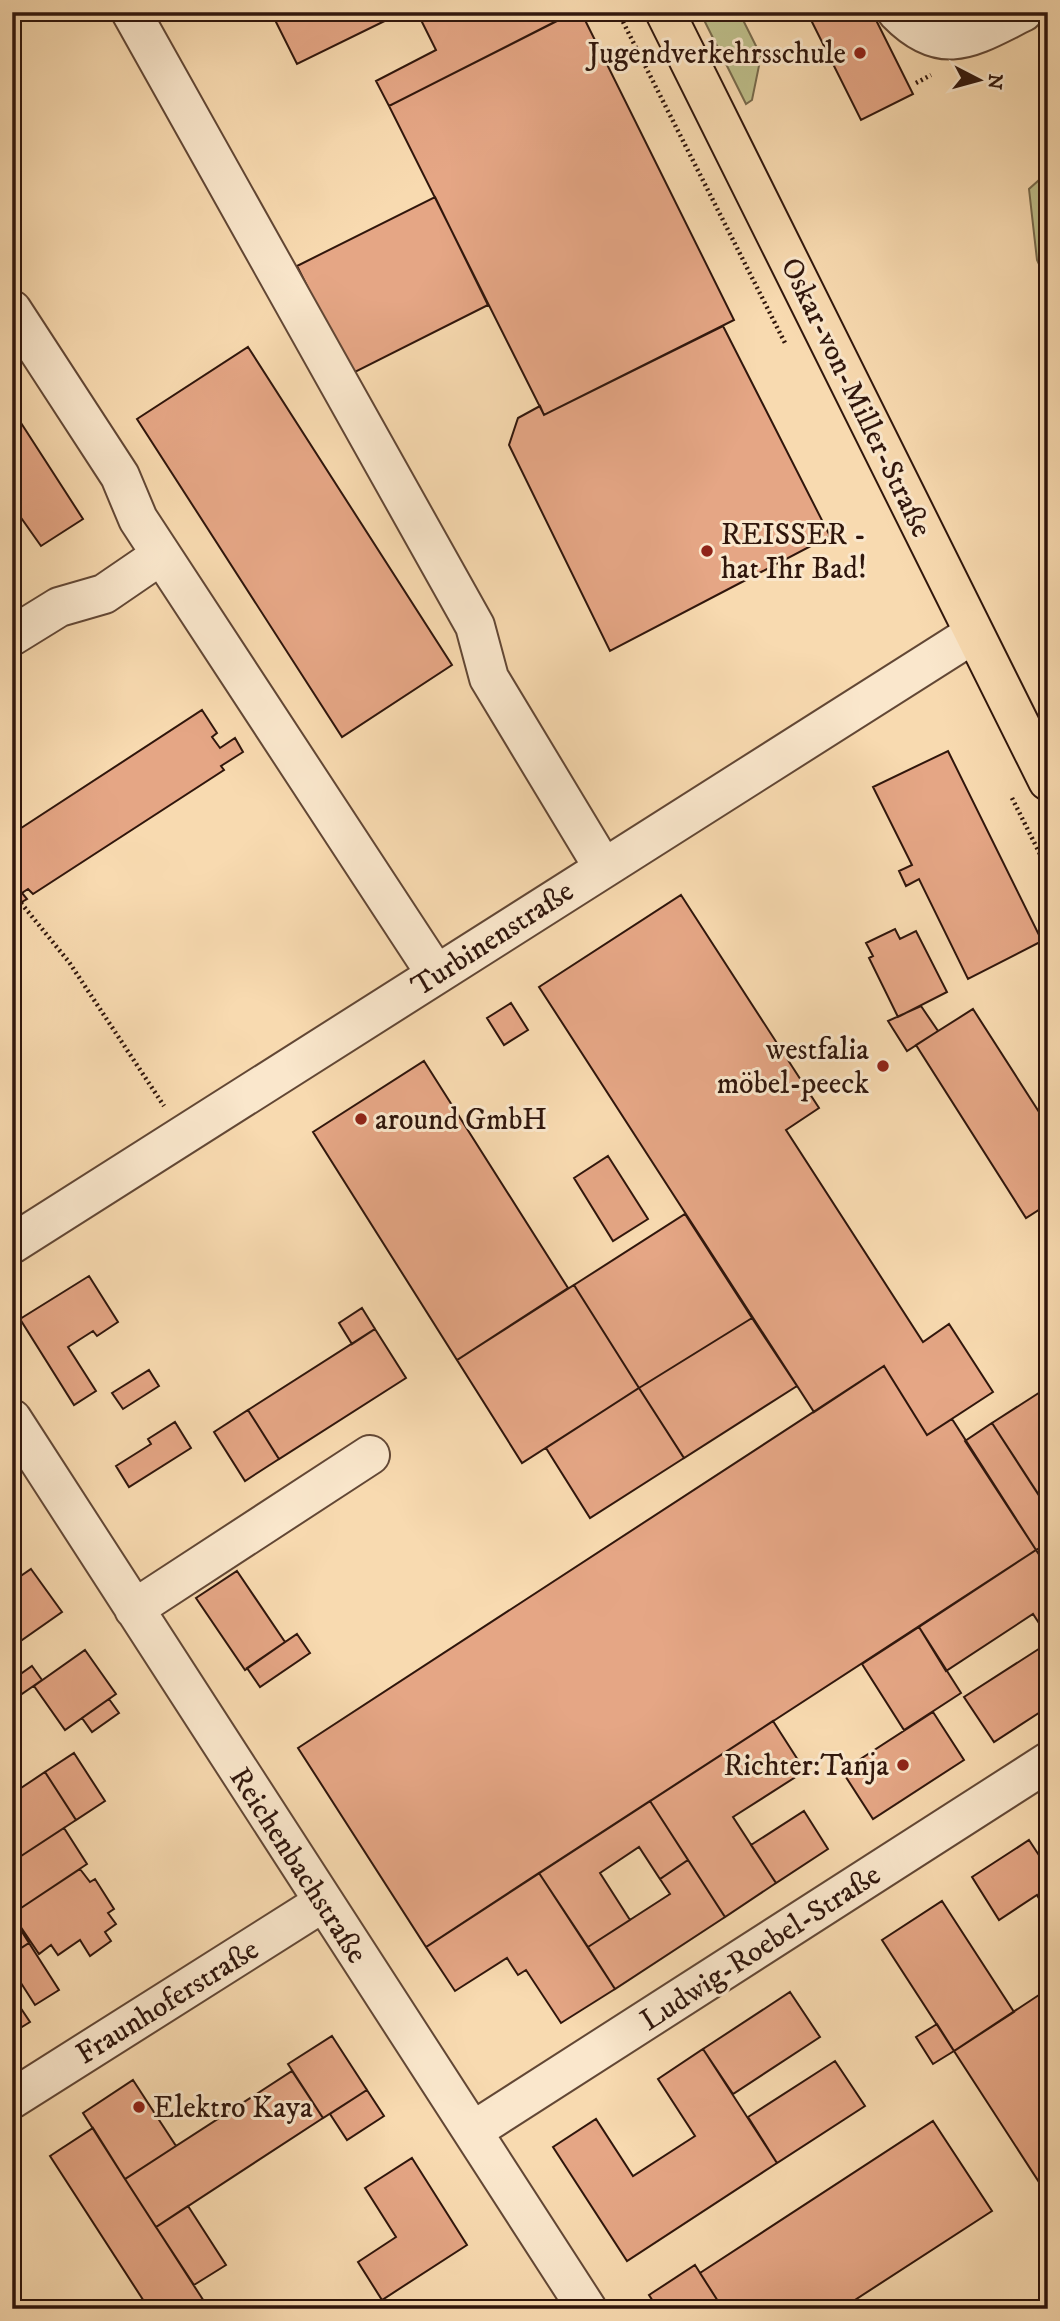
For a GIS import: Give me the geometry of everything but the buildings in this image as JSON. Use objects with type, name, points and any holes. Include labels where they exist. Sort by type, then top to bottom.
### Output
[{"type":"main road","name":"Oskar-von-Miller-Straße","points":[[665,12],[1048,781]]},
{"type":"street","points":[[131,12],[475,626],[489,678],[603,867]]},
{"type":"street","points":[[897,12],[916,32],[943,41],[969,38],[1023,12]]},
{"type":"street","points":[[12,310],[120,476],[138,519],[436,974]]},
{"type":"street","points":[[12,636],[59,607],[104,594],[161,555]]},
{"type":"street","name":"Turbinenstraße","points":[[12,1244],[973,634]]},
{"type":"street","name":"Reichenbachstraße","points":[[12,1419],[322,1903],[587,2309]]},
{"type":"street","points":[[134,1609],[370,1455]]},
{"type":"street","name":"Ludwig-Roebel-Straße","points":[[473,2132],[1048,1762]]},
{"type":"street","name":"Fraunhoferstraße","points":[[12,2099],[322,1903]]},
{"type":"path","points":[[618,12],[786,345]]},
{"type":"path","points":[[21,903],[69,962],[183,1133]]},
{"type":"green space","points":[[700,12],[739,12],[761,56],[752,100],[746,104]]},
{"type":"green space","points":[[1048,172],[1048,283],[1037,260],[1029,189]]},
{"type":"place","name":"Jugendverkehrsschule","points":[[860,53]]},
{"type":"place","name":"REISSER - hat Ihr Bad!","points":[[707,551]]},
{"type":"place","name":"westfalia möbel-peeck","points":[[883,1066]]},
{"type":"place","name":"around GmbH","points":[[361,1119]]},
{"type":"place","name":"Richter:Tanja","points":[[903,1765]]},
{"type":"place","name":"Elektro Kaya","points":[[139,2107]]}]
